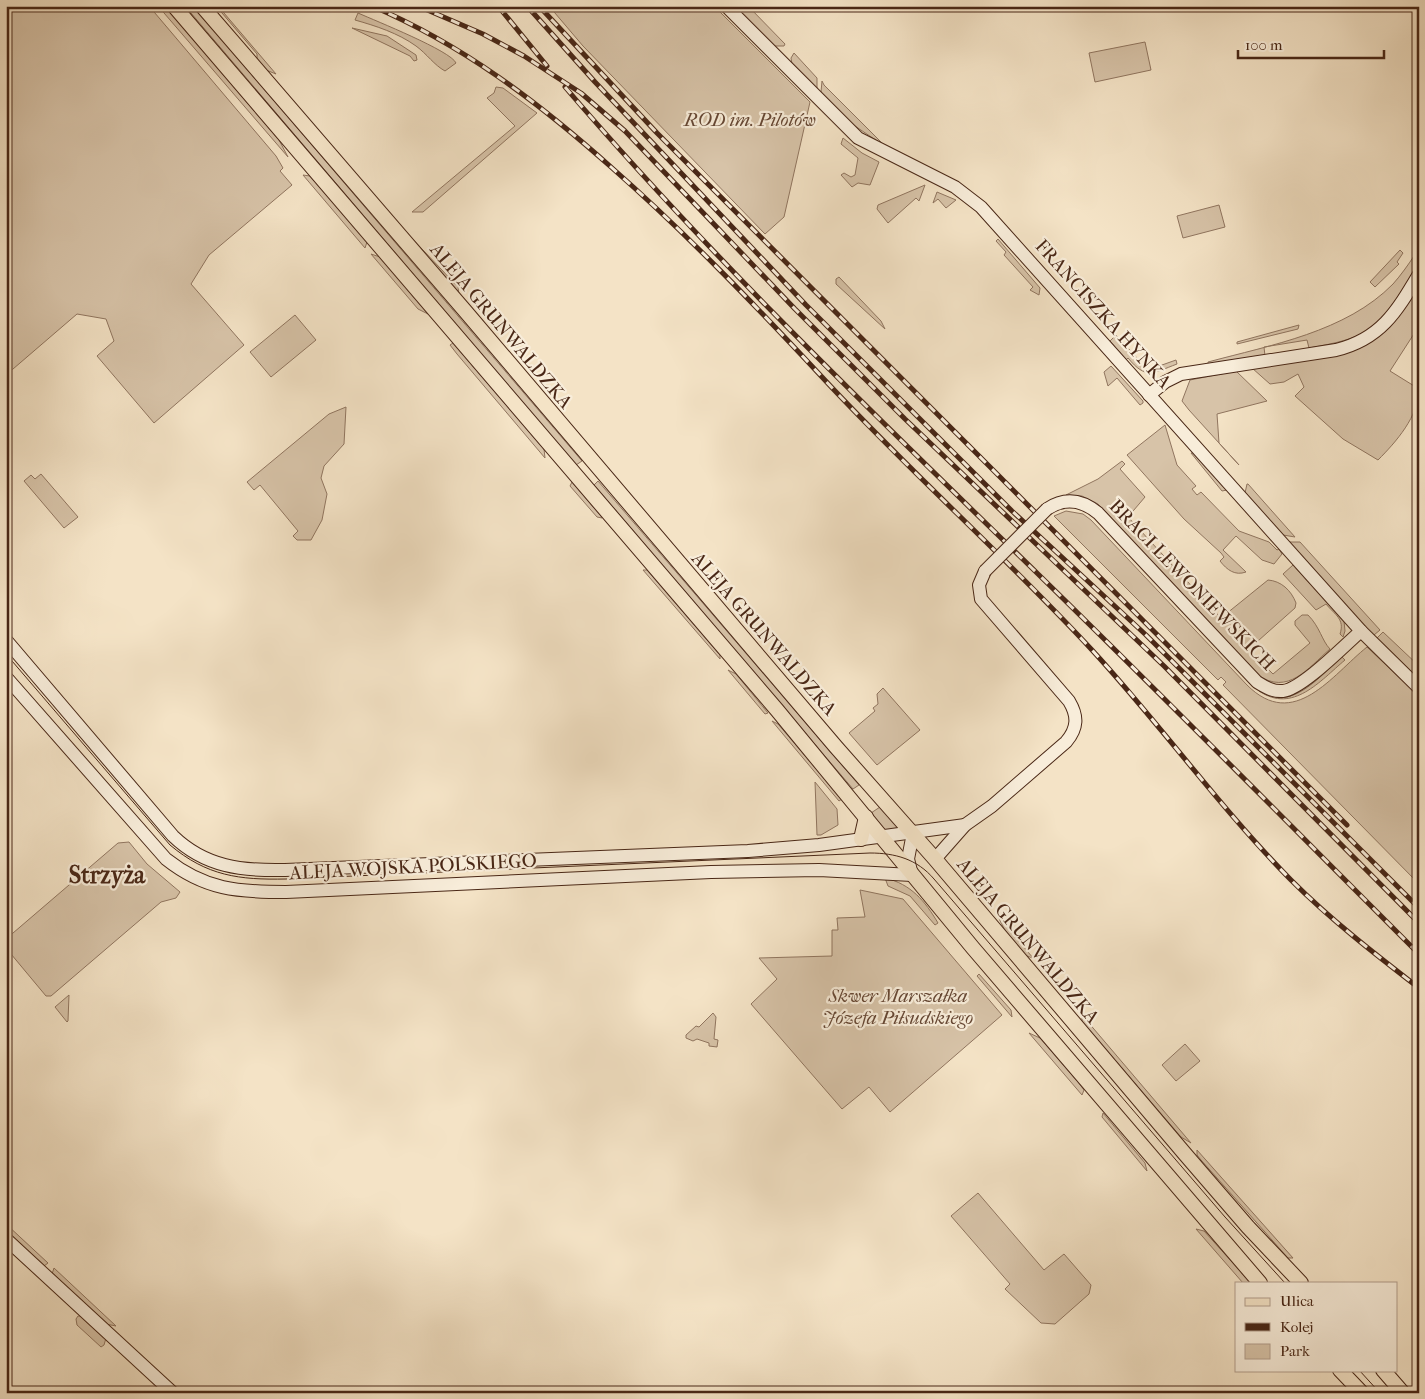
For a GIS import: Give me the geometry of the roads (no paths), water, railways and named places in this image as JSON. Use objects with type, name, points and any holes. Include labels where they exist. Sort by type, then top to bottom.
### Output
[{"type":"main road","name":"ALEJA GRUNWALDZKA","points":[[174,6],[777,710],[912,875],[1259,1282]]},
{"type":"main road","name":"ALEJA GRUNWALDZKA","points":[[202,6],[466,312],[826,735],[935,859],[1185,1154],[1299,1282]]},
{"type":"main road","points":[[861,839],[866,817]]},
{"type":"main road","points":[[1342,1372],[1362,1393]]},
{"type":"main road","points":[[1385,1372],[1403,1393]]},
{"type":"street","name":"FRANCISZKA HYNKA","points":[[726,6],[858,138],[956,187],[980,207],[1361,631],[1419,688]]},
{"type":"street","points":[[1149,395],[1165,382],[1181,374],[1336,350],[1356,344],[1373,334],[1388,320],[1419,274]]},
{"type":"street","name":"BRACI LEWONIEWSKICH","points":[[935,859],[965,825],[979,817],[1073,734],[1076,724],[1074,709],[1069,701],[980,599],[979,585],[985,571],[1047,509],[1059,503],[1074,501],[1090,507],[1098,513],[1257,682],[1265,688],[1275,691],[1293,688],[1361,631]]},
{"type":"street","name":"ALEJA WOJSKA POLSKIEGO","points":[[6,640],[173,836],[194,853],[224,866],[256,870],[619,857],[785,849],[882,837]]},
{"type":"street","name":"ALEJA WOJSKA POLSKIEGO","points":[[6,677],[166,859],[194,878],[226,889],[253,893],[286,892],[729,872],[818,870],[912,875]]},
{"type":"street","name":"BRACI LEWONIEWSKICH","points":[[882,837],[965,825]]},
{"type":"street","points":[[912,833],[908,859],[912,875]]},
{"type":"street","points":[[6,1239],[172,1393]]},
{"type":"tram line","points":[[6,654],[170,845],[197,864],[224,874],[238,877],[286,879],[870,853],[888,854],[913,862],[934,879],[1225,1217],[1284,1282]]},
{"type":"tram line","points":[[1361,1372],[1380,1393]]},
{"type":"railway","points":[[372,6],[437,38],[498,77],[584,143],[666,217],[745,296],[855,412],[1092,650],[1265,853],[1291,880],[1337,923],[1419,988]]},
{"type":"railway","points":[[418,6],[483,34],[524,56],[581,93],[625,131],[795,309],[905,419],[1164,666],[1419,923]]},
{"type":"railway","points":[[498,6],[547,66]]},
{"type":"railway","points":[[527,6],[595,82],[806,305],[1012,511],[1146,635],[1419,908]]},
{"type":"railway","points":[[539,6],[657,133],[1347,825]]},
{"type":"railway","points":[[565,87],[678,213],[796,336],[1134,668],[1419,954]]},
{"type":"district","name":"Strzyża","points":[[107,875]]},
{"type":"park label","name":"ROD im. Pilotów","points":[[750,120]]},
{"type":"park label","name":"Skwer Marszałka Józefa Piłsudskiego","points":[[898,1007]]}]
